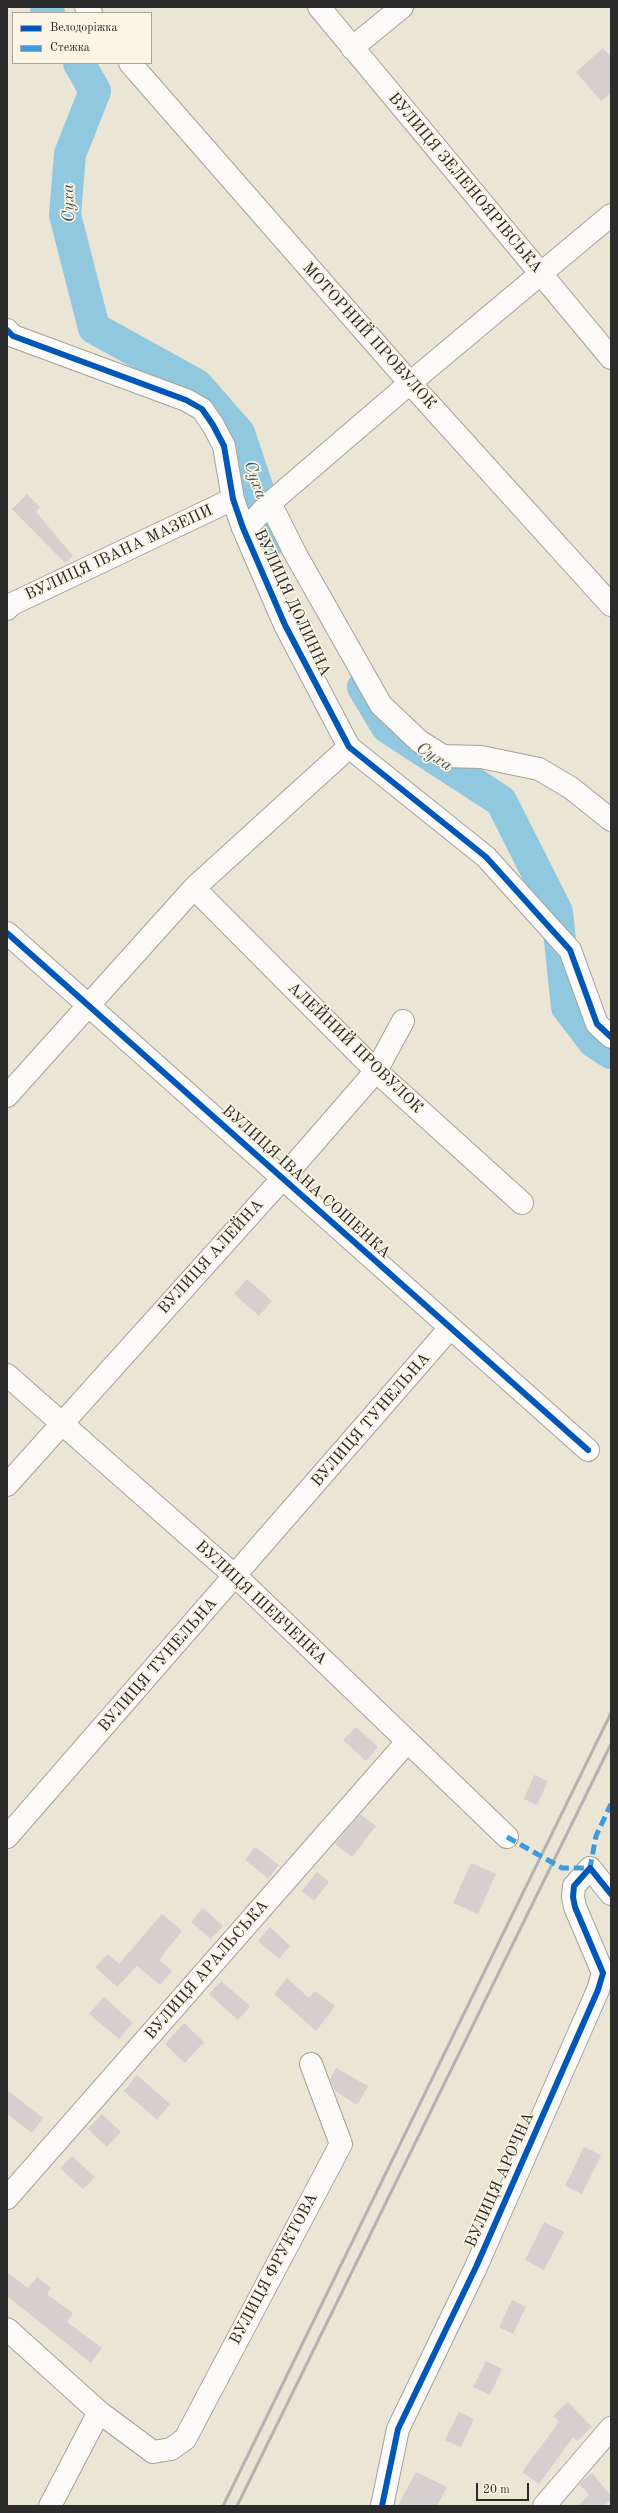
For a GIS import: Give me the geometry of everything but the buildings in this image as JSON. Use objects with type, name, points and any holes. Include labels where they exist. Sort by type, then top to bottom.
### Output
[{"type":"street","name":"ВУЛИЦЯ ЗЕЛЕНОЯРІВСЬКА","points":[[319,7],[611,358]]},
{"type":"street","points":[[352,48],[402,7]]},
{"type":"street","name":"МОТОРНИЙ ПРОВУЛОК","points":[[131,64],[410,383],[611,605]]},
{"type":"street","points":[[246,526],[270,503],[410,383],[611,215]]},
{"type":"street","name":"ВУЛИЦЯ ДОЛИННА","points":[[7,330],[13,336],[186,400],[202,409],[213,425],[224,446],[233,499],[246,526],[285,625],[349,747],[486,857],[570,950],[597,1024],[611,1037]]},
{"type":"street","name":"ВУЛИЦЯ ІВАНА МАЗЕПИ","points":[[8,603],[233,499]]},
{"type":"street","name":"ВУЛИЦЯ ДОЛИННА","points":[[270,503],[296,555],[381,705],[419,742],[443,756],[481,757],[539,769],[571,788],[611,820]]},
{"type":"street","points":[[7,1096],[194,888],[349,747]]},
{"type":"street","name":"АЛЕЙНИЙ ПРОВУЛОК","points":[[194,888],[376,1071],[522,1203]]},
{"type":"street","name":"ВУЛИЦЯ ІВАНА СОШЕНКА","points":[[7,933],[588,1450]]},
{"type":"street","name":"ВУЛИЦЯ АЛЕЙНА","points":[[7,1485],[61,1423],[282,1179],[376,1071],[403,1021]]},
{"type":"street","name":"ВУЛИЦЯ ТУНЕЛЬНА","points":[[7,1837],[235,1577],[450,1328]]},
{"type":"street","name":"ВУЛИЦЯ ШЕВЧЕНКА","points":[[7,1375],[235,1577],[507,1837]]},
{"type":"street","name":"ВУЛИЦЯ АРАЛЬСЬКА","points":[[7,2198],[407,1742]]},
{"type":"street","name":"ВУЛИЦЯ АРОЧНА","points":[[382,2506],[398,2429],[476,2267],[598,1990],[603,1973],[600,1961],[573,1896],[574,1886],[590,1868],[611,1894]]},
{"type":"street","name":"ВУЛИЦЯ ФРУКТОВА","points":[[99,2412],[153,2452],[171,2449],[185,2439],[341,2144],[311,2064]]},
{"type":"street","points":[[7,2329],[99,2412],[50,2506]]},
{"type":"street","points":[[544,2506],[611,2428]]},
{"type":"waterway","name":"Суха","points":[[46,7],[48,12]]},
{"type":"waterway","name":"Суха","points":[[80,64],[95,91],[70,154],[65,215],[94,328],[197,385],[239,433],[263,504],[279,537]]},
{"type":"waterway","name":"Суха","points":[[363,687],[387,727],[501,801],[557,912],[567,1007],[594,1042],[611,1053]]},
{"type":"railway","points":[[223,2506],[611,1713]]},
{"type":"railway","points":[[237,2506],[611,1744]]},
{"type":"marked path","points":[[507,1837],[562,1868],[590,1868],[596,1836],[611,1804]]},
{"type":"cycle path","points":[[7,330],[13,336],[186,400],[202,409],[213,425],[224,446],[233,499],[243,528],[285,625],[349,747],[486,857],[570,950],[597,1024],[611,1037]]},
{"type":"cycle path","points":[[7,933],[588,1450]]},
{"type":"cycle path","points":[[382,2506],[398,2429],[476,2267],[598,1990],[603,1973],[575,1907],[573,1897],[574,1886],[590,1868],[611,1894]]}]
